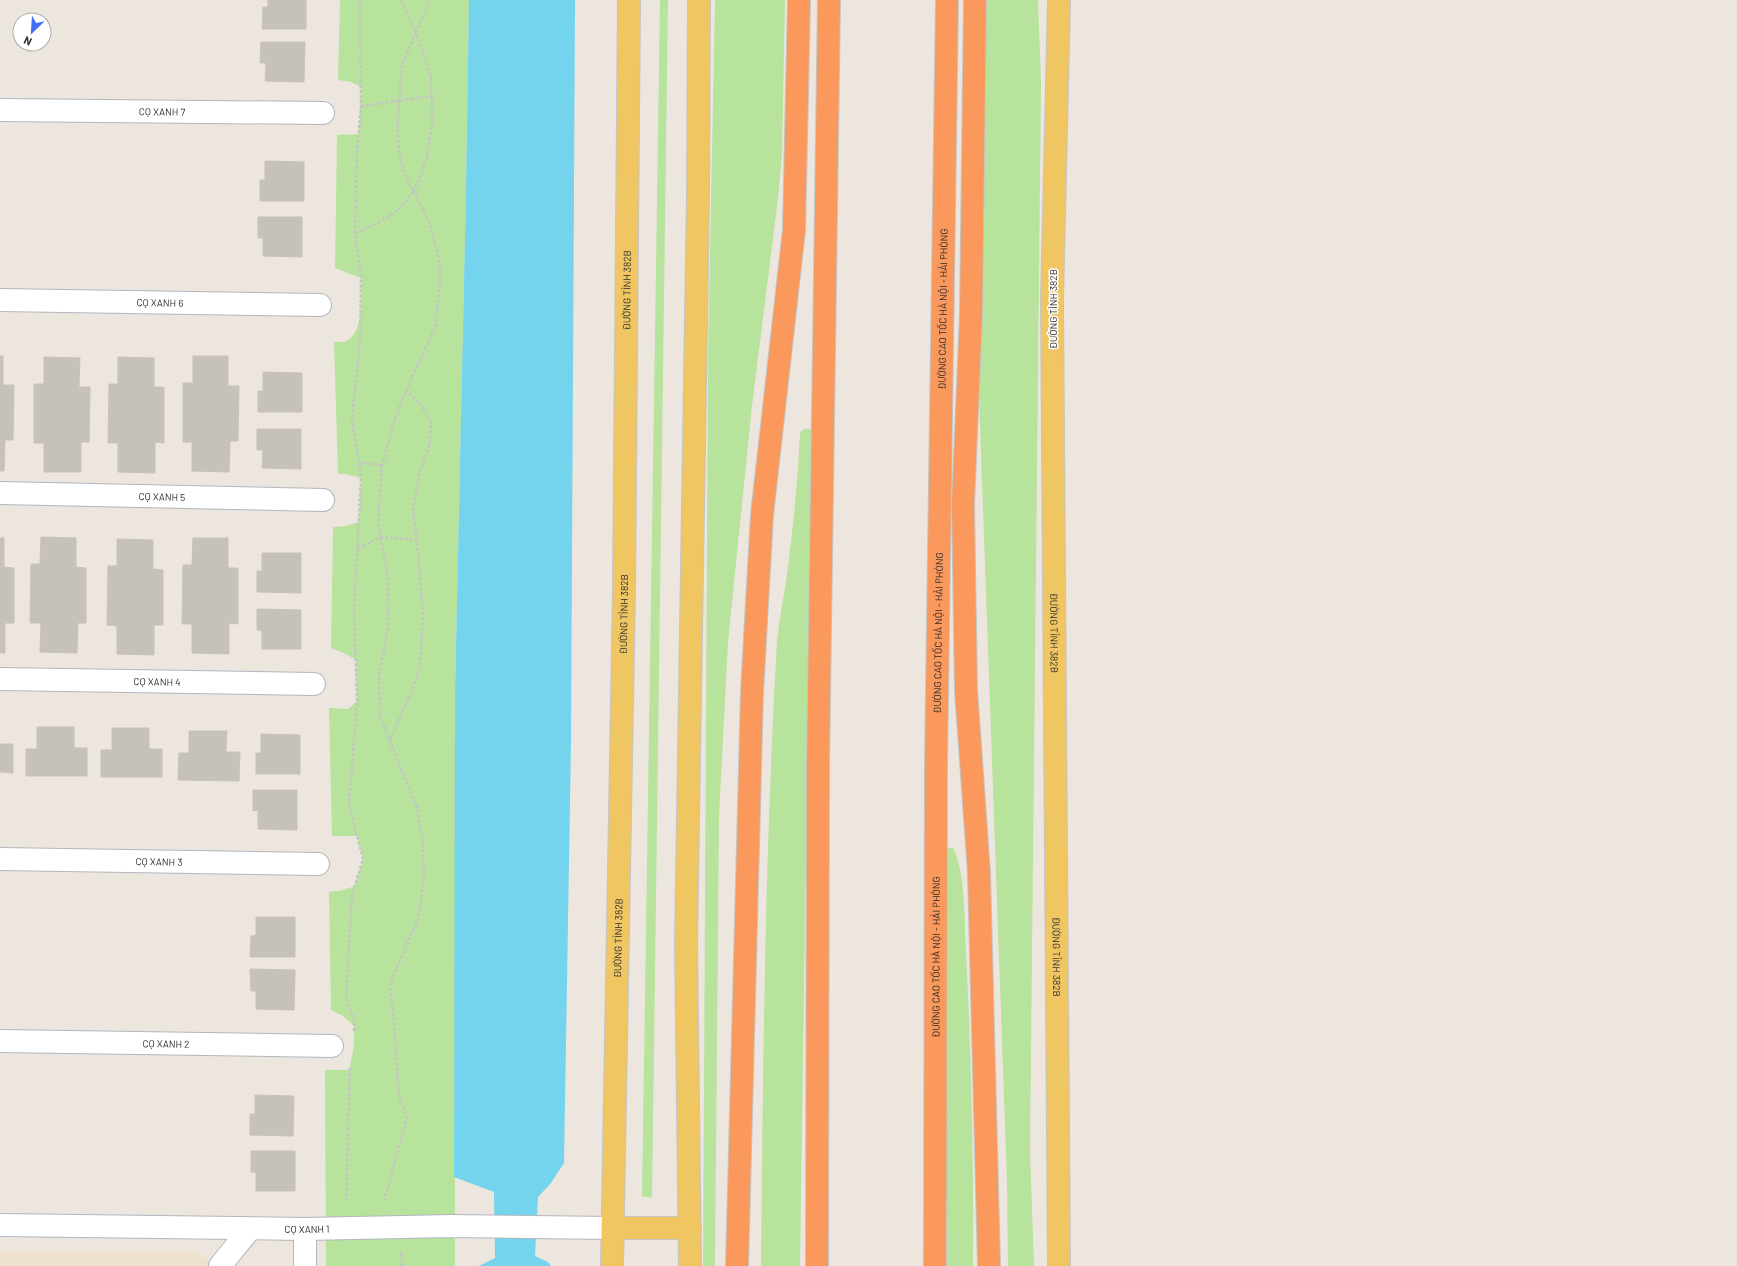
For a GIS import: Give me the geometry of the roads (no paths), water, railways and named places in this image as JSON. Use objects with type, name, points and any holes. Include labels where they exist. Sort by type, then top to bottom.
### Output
[{"type":"highway","points":[[737,1266],[752,692],[762,515],[794,230],[799,0]]},
{"type":"highway","points":[[817,1266],[818,766],[829,0]]},
{"type":"highway","name":"ĐƯỜNG CAO TỐC HÀ NỘI - HẢI PHÒNG","points":[[934,1266],[936,763],[947,0]]},
{"type":"highway","points":[[975,0],[971,315],[963,504],[966,690],[979,873],[989,1266]]},
{"type":"main road","name":"ĐƯỜNG TỈNH 382B","points":[[612,1266],[624,606],[629,0]]},
{"type":"main road","points":[[690,1266],[686,943],[698,197],[699,0]]},
{"type":"main road","name":"ĐƯỜNG TỈNH 382B","points":[[1059,0],[1052,300],[1059,1266]]},
{"type":"main road","points":[[613,1228],[690,1228]]},
{"type":"street","name":"CỌ XANH 7","points":[[0,110],[323,113]]},
{"type":"street","name":"CỌ XANH 6","points":[[0,300],[320,305]]},
{"type":"street","name":"CỌ XANH 5","points":[[0,493],[323,500]]},
{"type":"street","name":"CỌ XANH 4","points":[[0,679],[314,684]]},
{"type":"street","name":"CỌ XANH 3","points":[[0,859],[318,864]]},
{"type":"street","name":"CỌ XANH 2","points":[[0,1041],[332,1046]]},
{"type":"street","name":"CỌ XANH 1","points":[[0,1225],[250,1229],[452,1226],[564,1229],[613,1228]]},
{"type":"street","points":[[220,1266],[250,1229]]},
{"type":"street","points":[[305,1229],[305,1266]]},
{"type":"water","points":[[469,0],[575,0],[571,742],[564,1163],[551,1183],[538,1197],[535,1256],[548,1262],[551,1266],[479,1266],[495,1258],[494,1192],[454,1177],[455,693]]}]
